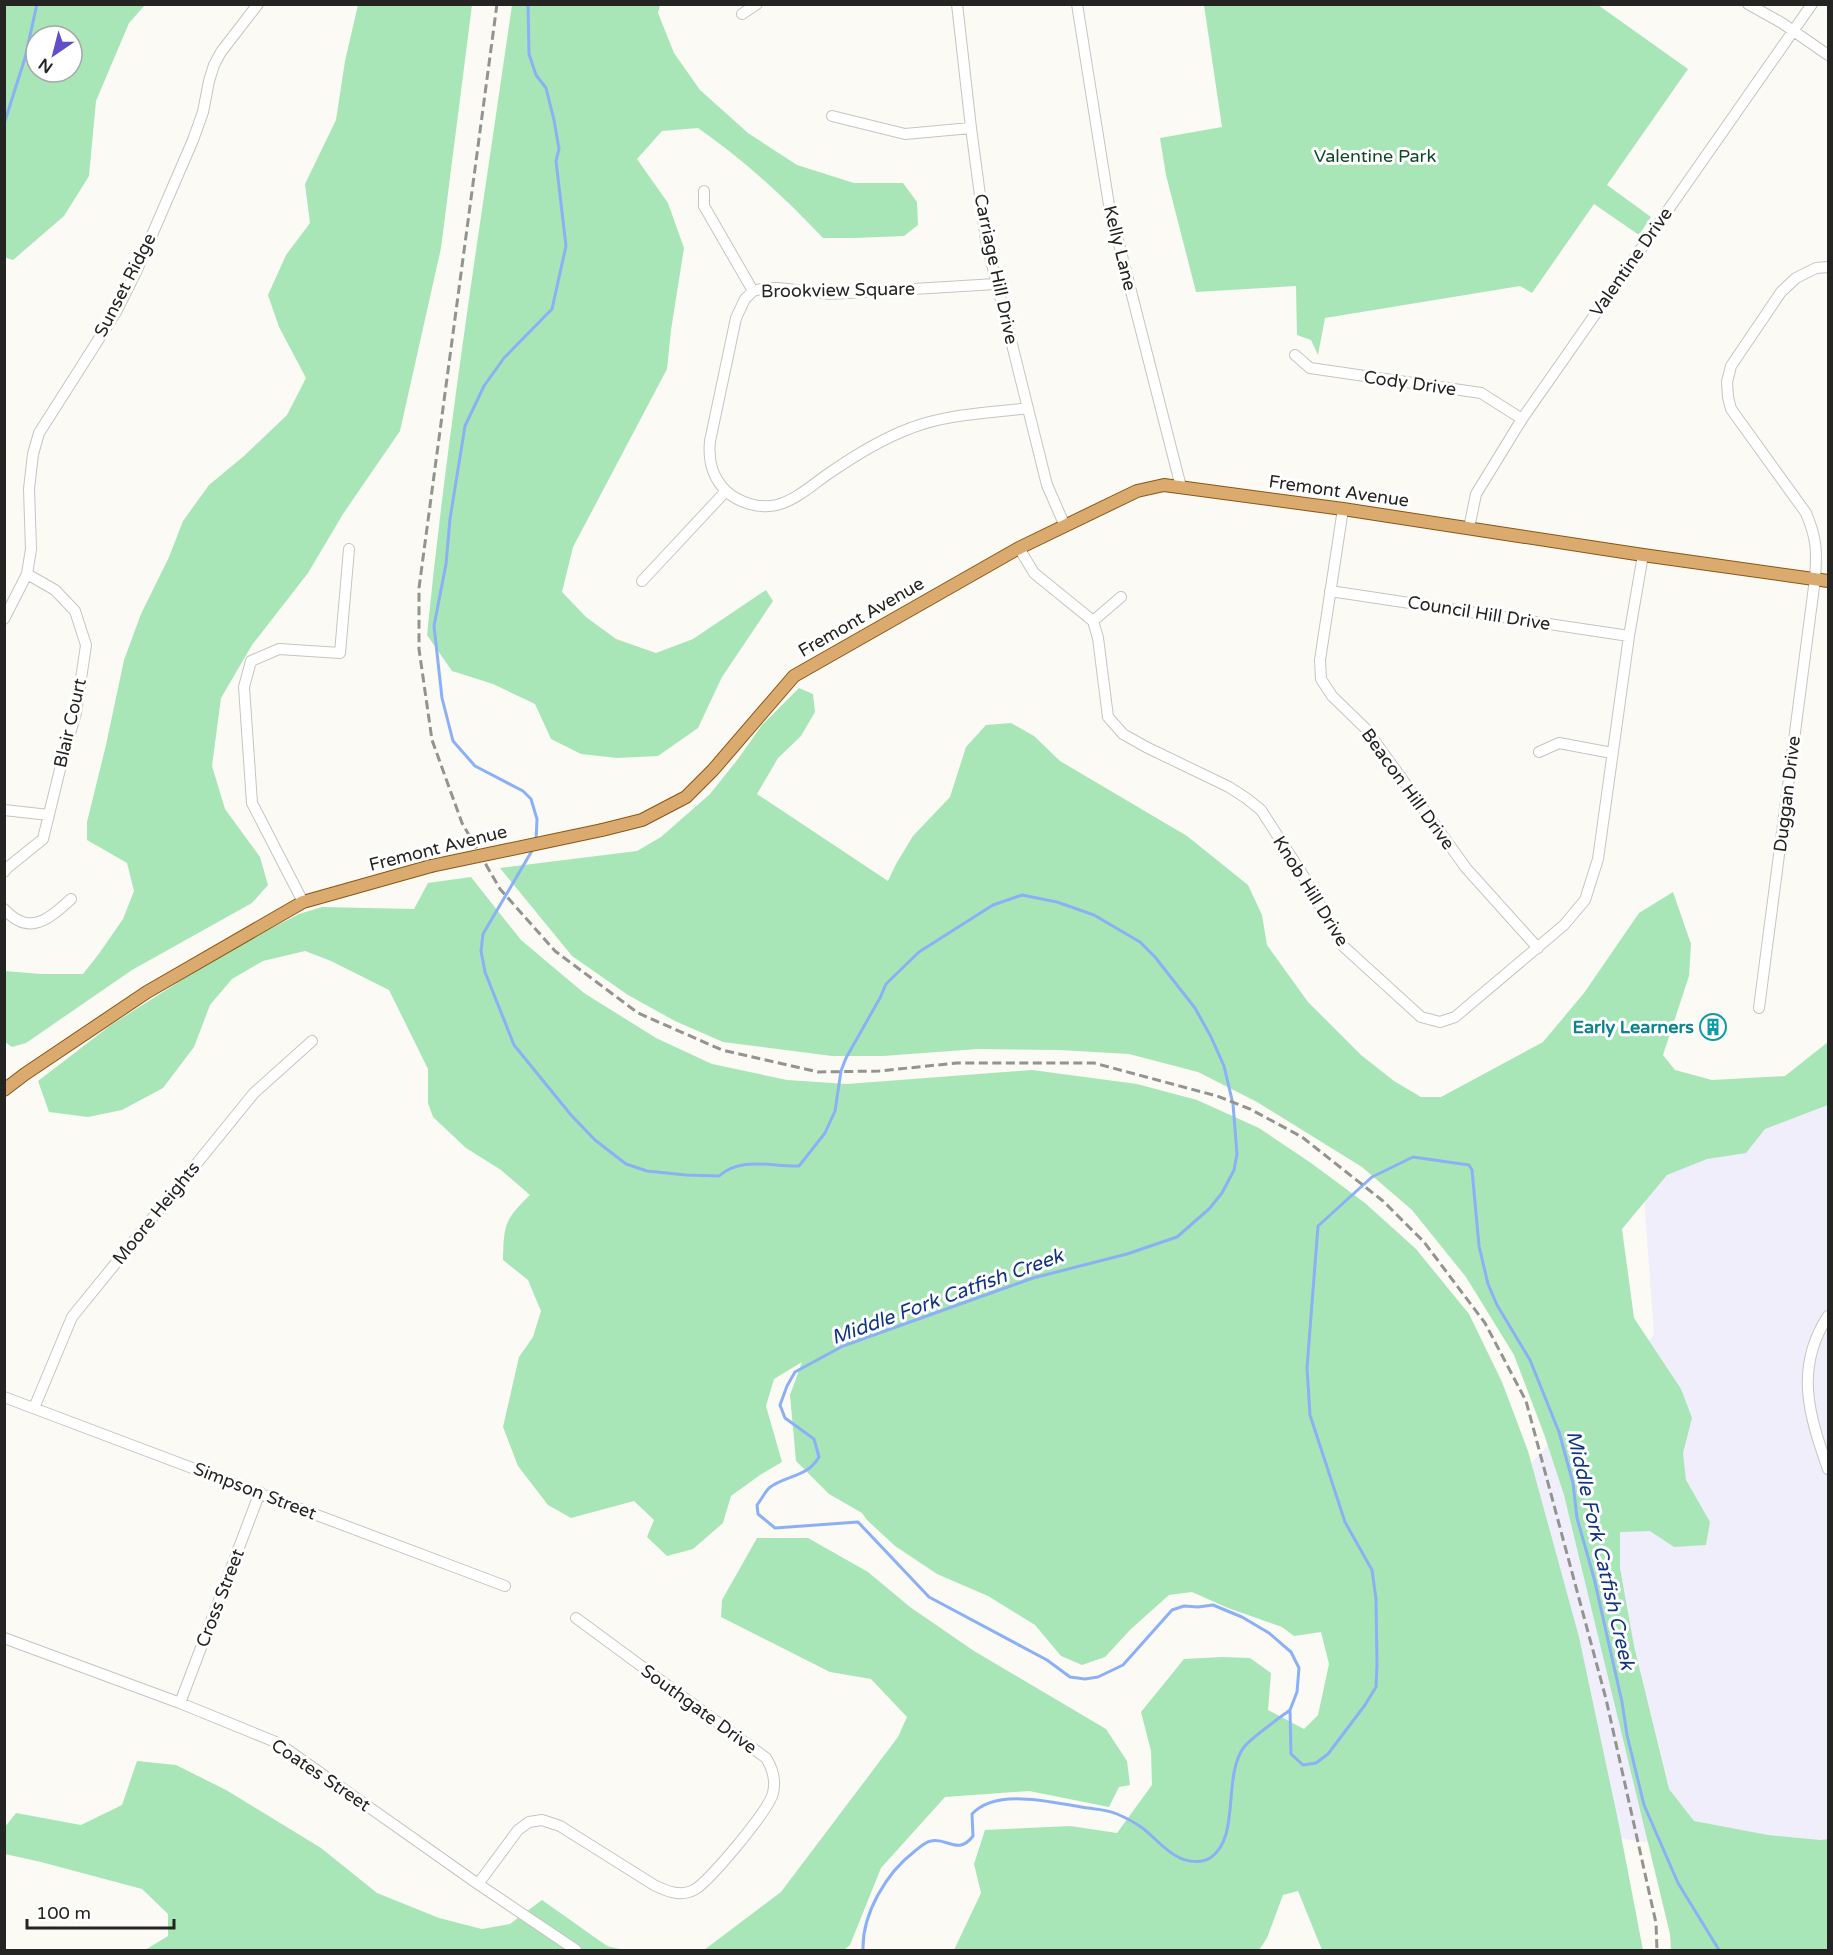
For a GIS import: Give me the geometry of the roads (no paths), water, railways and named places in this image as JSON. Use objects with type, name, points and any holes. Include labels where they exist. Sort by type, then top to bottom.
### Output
[{"type":"main road","name":"Fremont Avenue","points":[[4,1090],[147,992],[303,902],[431,866],[642,820],[686,797],[713,770],[794,676],[1019,548],[1137,491],[1164,485],[1343,509],[1828,581]]},
{"type":"street","name":"Sunset Ridge","points":[[4,619],[27,574],[31,549],[29,489],[33,454],[39,433],[116,312],[136,272],[193,140],[203,112],[214,65],[221,52],[258,4]]},
{"type":"street","points":[[742,14],[757,4]]},
{"type":"street","name":"Carriage Hill Drive","points":[[957,4],[970,128],[986,240],[1047,485],[1065,526]]},
{"type":"street","name":"Kelly Lane","points":[[1077,4],[1109,205],[1181,488]]},
{"type":"street","points":[[1748,4],[1828,55]]},
{"type":"street","name":"Valentine Drive","points":[[1469,528],[1476,494],[1522,419],[1812,4]]},
{"type":"street","points":[[832,116],[905,134],[970,128]]},
{"type":"street","points":[[704,192],[704,206],[753,291]]},
{"type":"street","name":"Duggan Drive","points":[[1759,1008],[1817,549],[1806,513],[1731,410],[1727,382],[1731,366],[1781,292],[1796,278],[1816,268],[1828,267]]},
{"type":"street","name":"Brookview Square","points":[[726,491],[712,472],[710,441],[736,318],[745,299],[753,291],[779,288],[811,293],[851,293],[996,284]]},
{"type":"street","name":"Cody Drive","points":[[1295,355],[1310,368],[1480,393],[1522,419]]},
{"type":"street","points":[[642,581],[726,491],[747,503],[776,505],[797,496],[877,443],[914,427],[934,421],[1028,408]]},
{"type":"street","name":"Beacon Hill Drive","points":[[1343,509],[1320,660],[1321,680],[1332,696],[1366,729],[1466,868],[1538,948]]},
{"type":"street","points":[[1019,548],[1034,573],[1093,621],[1121,597]]},
{"type":"street","points":[[303,902],[252,803],[244,687],[251,661],[279,649],[340,653],[349,549]]},
{"type":"street","name":"Knob Hill Drive","points":[[1093,621],[1098,638],[1108,717],[1123,734],[1229,787],[1261,810],[1301,872],[1343,946],[1421,1017],[1440,1022],[1455,1017],[1538,948],[1564,925],[1585,900],[1598,859],[1629,636],[1643,555]]},
{"type":"street","name":"Blair Court","points":[[4,872],[43,839],[76,713],[86,645],[75,611],[55,590],[27,574]]},
{"type":"street","name":"Council Hill Drive","points":[[1330,591],[1629,636]]},
{"type":"street","points":[[1539,752],[1558,743],[1612,753]]},
{"type":"street","points":[[4,810],[49,815]]},
{"type":"street","points":[[4,909],[13,918],[39,923],[51,918],[71,899]]},
{"type":"street","name":"Moore Heights","points":[[33,1408],[72,1317],[254,1093],[312,1041]]},
{"type":"street","points":[[1828,1316],[1818,1332],[1810,1357],[1809,1382],[1809,1405],[1814,1429],[1828,1468]]},
{"type":"street","name":"Simpson Street","points":[[4,1397],[505,1586]]},
{"type":"street","name":"Cross Street","points":[[180,1703],[260,1492]]},
{"type":"street","name":"Southgate Drive","points":[[478,1884],[518,1830],[529,1822],[542,1820],[560,1826],[669,1892],[680,1893],[693,1890],[708,1879],[765,1810],[773,1795],[772,1768],[766,1758],[576,1618]]},
{"type":"street","name":"Coates Street","points":[[4,1638],[180,1703],[278,1743],[576,1950]]},
{"type":"waterway","points":[[4,124],[25,58],[37,4]]},
{"type":"waterway","name":"Middle Fork Catfish Creek","points":[[528,4],[529,54],[536,75],[546,88],[559,149],[556,161],[566,246],[552,309],[504,358],[484,386],[465,426],[450,519],[446,564],[434,626],[442,698],[453,741],[475,766],[523,791],[531,799],[537,819],[536,841]]},
{"type":"waterway","name":"Middle Fork Catfish Creek","points":[[533,849],[483,934],[481,951],[485,972],[514,1045],[571,1115],[595,1140],[626,1164],[647,1171],[719,1176],[737,1166],[747,1164],[799,1166],[825,1133],[835,1111],[841,1071],[846,1058],[886,984],[919,952],[993,905],[1022,895],[1057,902],[1094,915],[1140,942],[1155,957],[1195,1008],[1224,1066],[1233,1104],[1237,1154],[1234,1170],[1222,1193],[1209,1209],[1177,1237],[1127,1254],[1033,1278],[843,1346],[795,1372],[780,1405],[785,1418],[814,1439],[819,1457],[802,1473],[769,1488],[757,1505],[758,1514],[775,1528],[858,1522],[929,1597],[1047,1660],[1070,1677],[1085,1679],[1098,1677],[1123,1665],[1172,1610],[1184,1606],[1213,1605],[1242,1617],[1269,1633],[1291,1652],[1299,1668],[1297,1692],[1290,1710],[1291,1754],[1303,1765],[1316,1763],[1328,1754],[1365,1705],[1376,1687],[1377,1665],[1376,1599],[1372,1570],[1345,1522],[1310,1415],[1307,1368],[1318,1226],[1372,1177],[1413,1157],[1469,1165],[1472,1170],[1479,1246],[1488,1284],[1497,1305],[1530,1360],[1559,1432],[1573,1483],[1577,1518],[1594,1578],[1644,1805],[1678,1883],[1719,1950]]},
{"type":"waterway","points":[[863,1950],[871,1909],[894,1871],[904,1860],[929,1842],[937,1840],[957,1845],[968,1842],[973,1836],[972,1814],[982,1806],[995,1801],[1039,1800],[1108,1811],[1138,1825],[1180,1858],[1195,1861],[1210,1858],[1219,1849],[1225,1836],[1229,1822],[1234,1774],[1237,1760],[1244,1747],[1290,1710]]},
{"type":"railway","points":[[497,4],[419,588],[419,649],[432,740],[462,823],[500,889],[555,951],[638,1013],[722,1050],[818,1072],[879,1071],[957,1063],[1094,1063],[1217,1096],[1250,1109],[1302,1137],[1383,1201],[1424,1242],[1485,1323],[1526,1401],[1606,1699],[1656,1923],[1657,1950]]},
{"type":"place","name":"Early Learners","points":[[1713,1027]]},
{"type":"park label","name":"Valentine Park","points":[[1375,156]]}]
